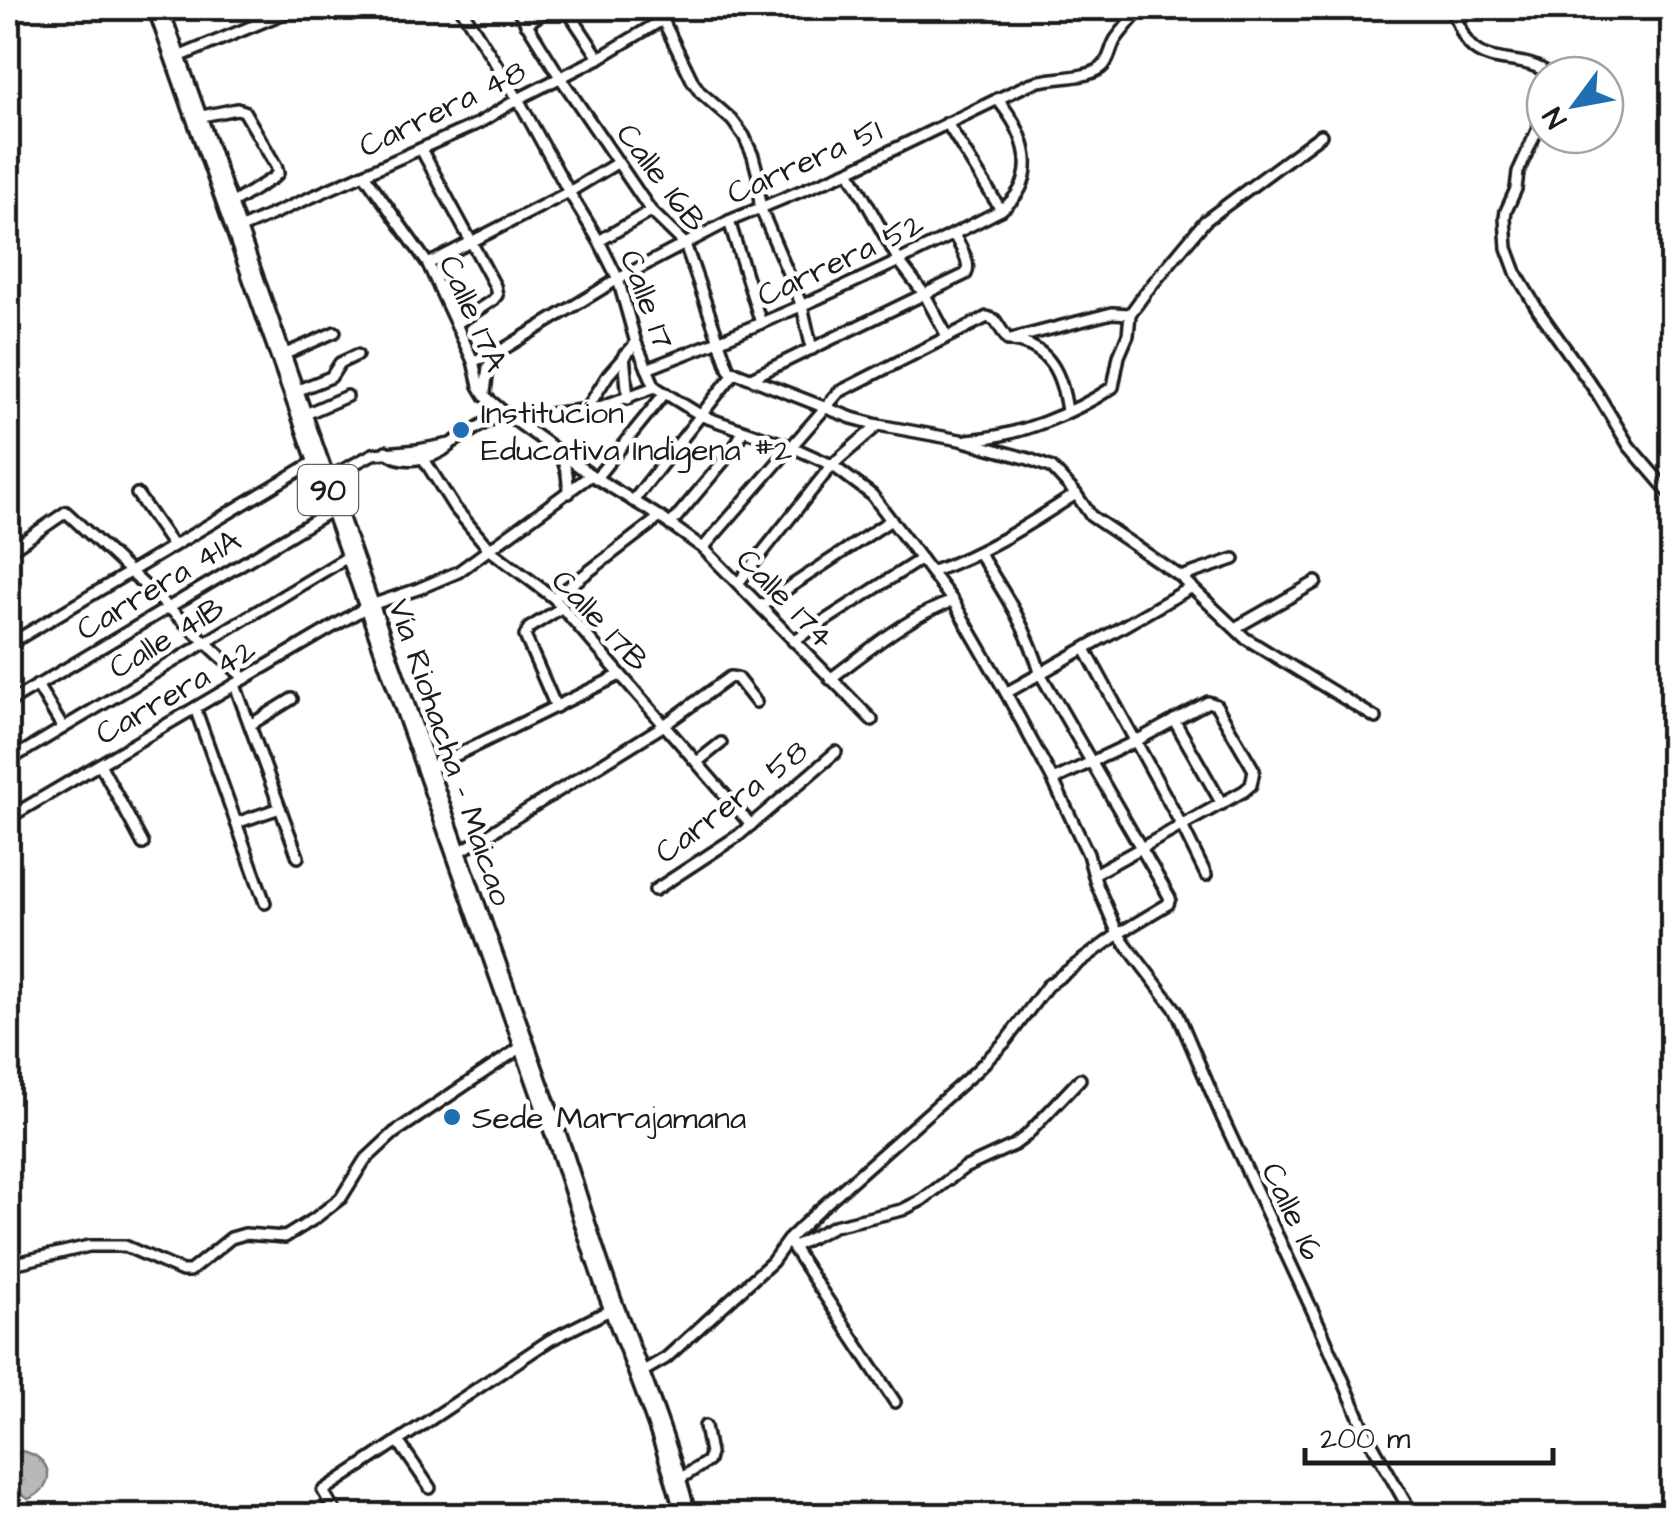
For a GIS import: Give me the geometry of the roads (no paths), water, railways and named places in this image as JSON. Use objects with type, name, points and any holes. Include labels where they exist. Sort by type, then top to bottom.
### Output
[{"type":"highway","name":"Vía Riohacha - Maicao","points":[[158,8],[614,1308],[678,1480],[686,1516]]},
{"type":"street","points":[[176,58],[296,8]]},
{"type":"street","name":"Calle 17","points":[[461,8],[600,241],[618,280],[636,343],[660,390],[702,416],[792,446],[832,465],[872,495],[953,601],[1053,780]]},
{"type":"street","name":"Calle 16B","points":[[516,8],[651,211],[684,244],[732,371]]},
{"type":"street","points":[[526,24],[550,8]]},
{"type":"street","points":[[566,8],[599,58]]},
{"type":"street","points":[[658,8],[693,82],[744,136],[758,175],[760,207],[802,306],[812,349]]},
{"type":"street","name":"Carrera 51","points":[[472,361],[497,353],[618,280],[760,207],[849,171],[1038,80],[1100,68],[1114,42],[1142,8]]},
{"type":"street","points":[[1449,8],[1473,48],[1487,56],[1525,63]]},
{"type":"street","name":"Carrera 48","points":[[237,230],[480,123],[664,19]]},
{"type":"street","points":[[947,122],[1001,210],[1022,191],[1027,166],[1022,140],[1010,114],[997,99]]},
{"type":"street","points":[[197,117],[244,111],[276,166],[278,174],[228,206]]},
{"type":"street","points":[[960,440],[1017,432],[1090,402],[1113,387],[1128,336],[1130,314],[1146,292],[1205,221],[1321,135]]},
{"type":"street","points":[[421,149],[495,286],[493,300],[456,324]]},
{"type":"street","points":[[1525,154],[1504,218],[1507,248],[1517,275],[1629,446],[1672,496]]},
{"type":"street","points":[[428,264],[617,163]]},
{"type":"street","points":[[849,171],[946,336]]},
{"type":"street","name":"Calle 17A","points":[[364,174],[428,264],[485,396],[560,453],[660,517]]},
{"type":"street","name":"Carrera 52","points":[[647,369],[802,306],[1001,210]]},
{"type":"street","points":[[600,241],[651,211]]},
{"type":"street","points":[[729,222],[761,323]]},
{"type":"street","points":[[751,378],[966,274],[967,262],[954,234]]},
{"type":"street","points":[[1008,340],[1112,314],[1130,314]]},
{"type":"street","points":[[703,548],[839,392],[987,317],[995,320],[1008,340]]},
{"type":"street","points":[[280,356],[335,332]]},
{"type":"street","points":[[1008,340],[1041,349],[1060,380],[1067,411]]},
{"type":"street","points":[[586,410],[599,387],[636,343]]},
{"type":"street","points":[[485,396],[488,367],[497,353]]},
{"type":"street","points":[[293,392],[330,377],[340,363],[357,355]]},
{"type":"street","points":[[624,356],[628,399]]},
{"type":"street","points":[[633,500],[702,416],[732,371],[878,425],[960,440],[1052,468],[1091,516],[1181,577],[1244,638],[1376,718]]},
{"type":"street","points":[[324,480],[365,457],[386,451],[396,459],[437,455],[490,420],[506,414],[586,410],[660,390]]},
{"type":"street","name":"Carrera 42","points":[[8,818],[368,606],[458,572],[594,476],[660,390]]},
{"type":"street","points":[[302,416],[347,396]]},
{"type":"street","points":[[539,438],[549,414]]},
{"type":"street","points":[[739,582],[832,465],[878,425]]},
{"type":"street","points":[[670,525],[733,450],[743,431]]},
{"type":"street","points":[[560,453],[569,493]]},
{"type":"street","name":"Calle 17B","points":[[420,454],[454,507],[490,550],[554,598],[751,825]]},
{"type":"street","points":[[8,645],[317,460]]},
{"type":"street","points":[[137,494],[172,546]]},
{"type":"street","points":[[931,572],[1006,539],[1076,494]]},
{"type":"street","name":"Carrera 41A","points":[[8,703],[334,509]]},
{"type":"street","points":[[8,552],[66,512],[206,643],[240,682],[250,726],[298,857]]},
{"type":"street","points":[[554,598],[660,517]]},
{"type":"street","name":"Calle 174","points":[[660,517],[703,548],[739,582],[872,720]]},
{"type":"street","points":[[761,606],[891,520]]},
{"type":"street","points":[[640,1373],[666,1358],[791,1244],[820,1209],[1006,1042],[1047,986],[1118,934],[1168,904],[1170,898],[1040,675],[1026,630],[980,552]]},
{"type":"street","name":"Calle 41B","points":[[8,761],[350,555]]},
{"type":"street","points":[[1181,577],[1234,559]]},
{"type":"street","points":[[793,641],[921,560]]},
{"type":"street","points":[[1235,628],[1316,582]]},
{"type":"street","points":[[1006,692],[1192,587]]},
{"type":"street","points":[[830,679],[892,634],[953,601]]},
{"type":"street","points":[[556,707],[525,636],[529,628],[562,608]]},
{"type":"street","points":[[1084,650],[1206,875]]},
{"type":"street","points":[[426,770],[620,675]]},
{"type":"street","points":[[455,854],[663,726],[730,678],[737,678],[756,702]]},
{"type":"street","points":[[37,685],[63,728]]},
{"type":"street","points":[[250,726],[292,699]]},
{"type":"street","points":[[1053,780],[1208,702],[1212,702],[1254,770],[1252,785],[1094,874]]},
{"type":"street","points":[[195,708],[266,903]]},
{"type":"street","points":[[1174,720],[1222,804]]},
{"type":"street","points":[[698,762],[721,743]]},
{"type":"street","name":"Carrera 58","points":[[654,890],[751,825],[836,752]]},
{"type":"street","points":[[100,764],[143,844]]},
{"type":"street","name":"Calle 16","points":[[1053,780],[1083,843],[1118,934],[1176,1010],[1366,1432],[1413,1516]]},
{"type":"street","points":[[236,823],[280,808]]},
{"type":"street","points":[[8,1265],[90,1246],[125,1246],[182,1272],[190,1271],[231,1238],[246,1234],[286,1237],[341,1198],[364,1161],[394,1133],[523,1046]]},
{"type":"street","points":[[791,1244],[834,1226],[902,1210],[922,1200],[964,1168],[1026,1136],[1080,1078]]},
{"type":"street","points":[[791,1244],[895,1402]]},
{"type":"street","points":[[338,1516],[323,1491],[550,1340],[614,1308]]},
{"type":"street","points":[[678,1480],[708,1461],[705,1426]]},
{"type":"street","points":[[398,1441],[430,1488]]},
{"type":"water","points":[[21,1451],[40,1459],[48,1472],[44,1487],[28,1499],[8,1476],[10,1464]]},
{"type":"place","name":"Institucion Educativa Indigena #2","points":[[461,430]]},
{"type":"place","name":"Sede Marrajamana","points":[[452,1117]]}]
